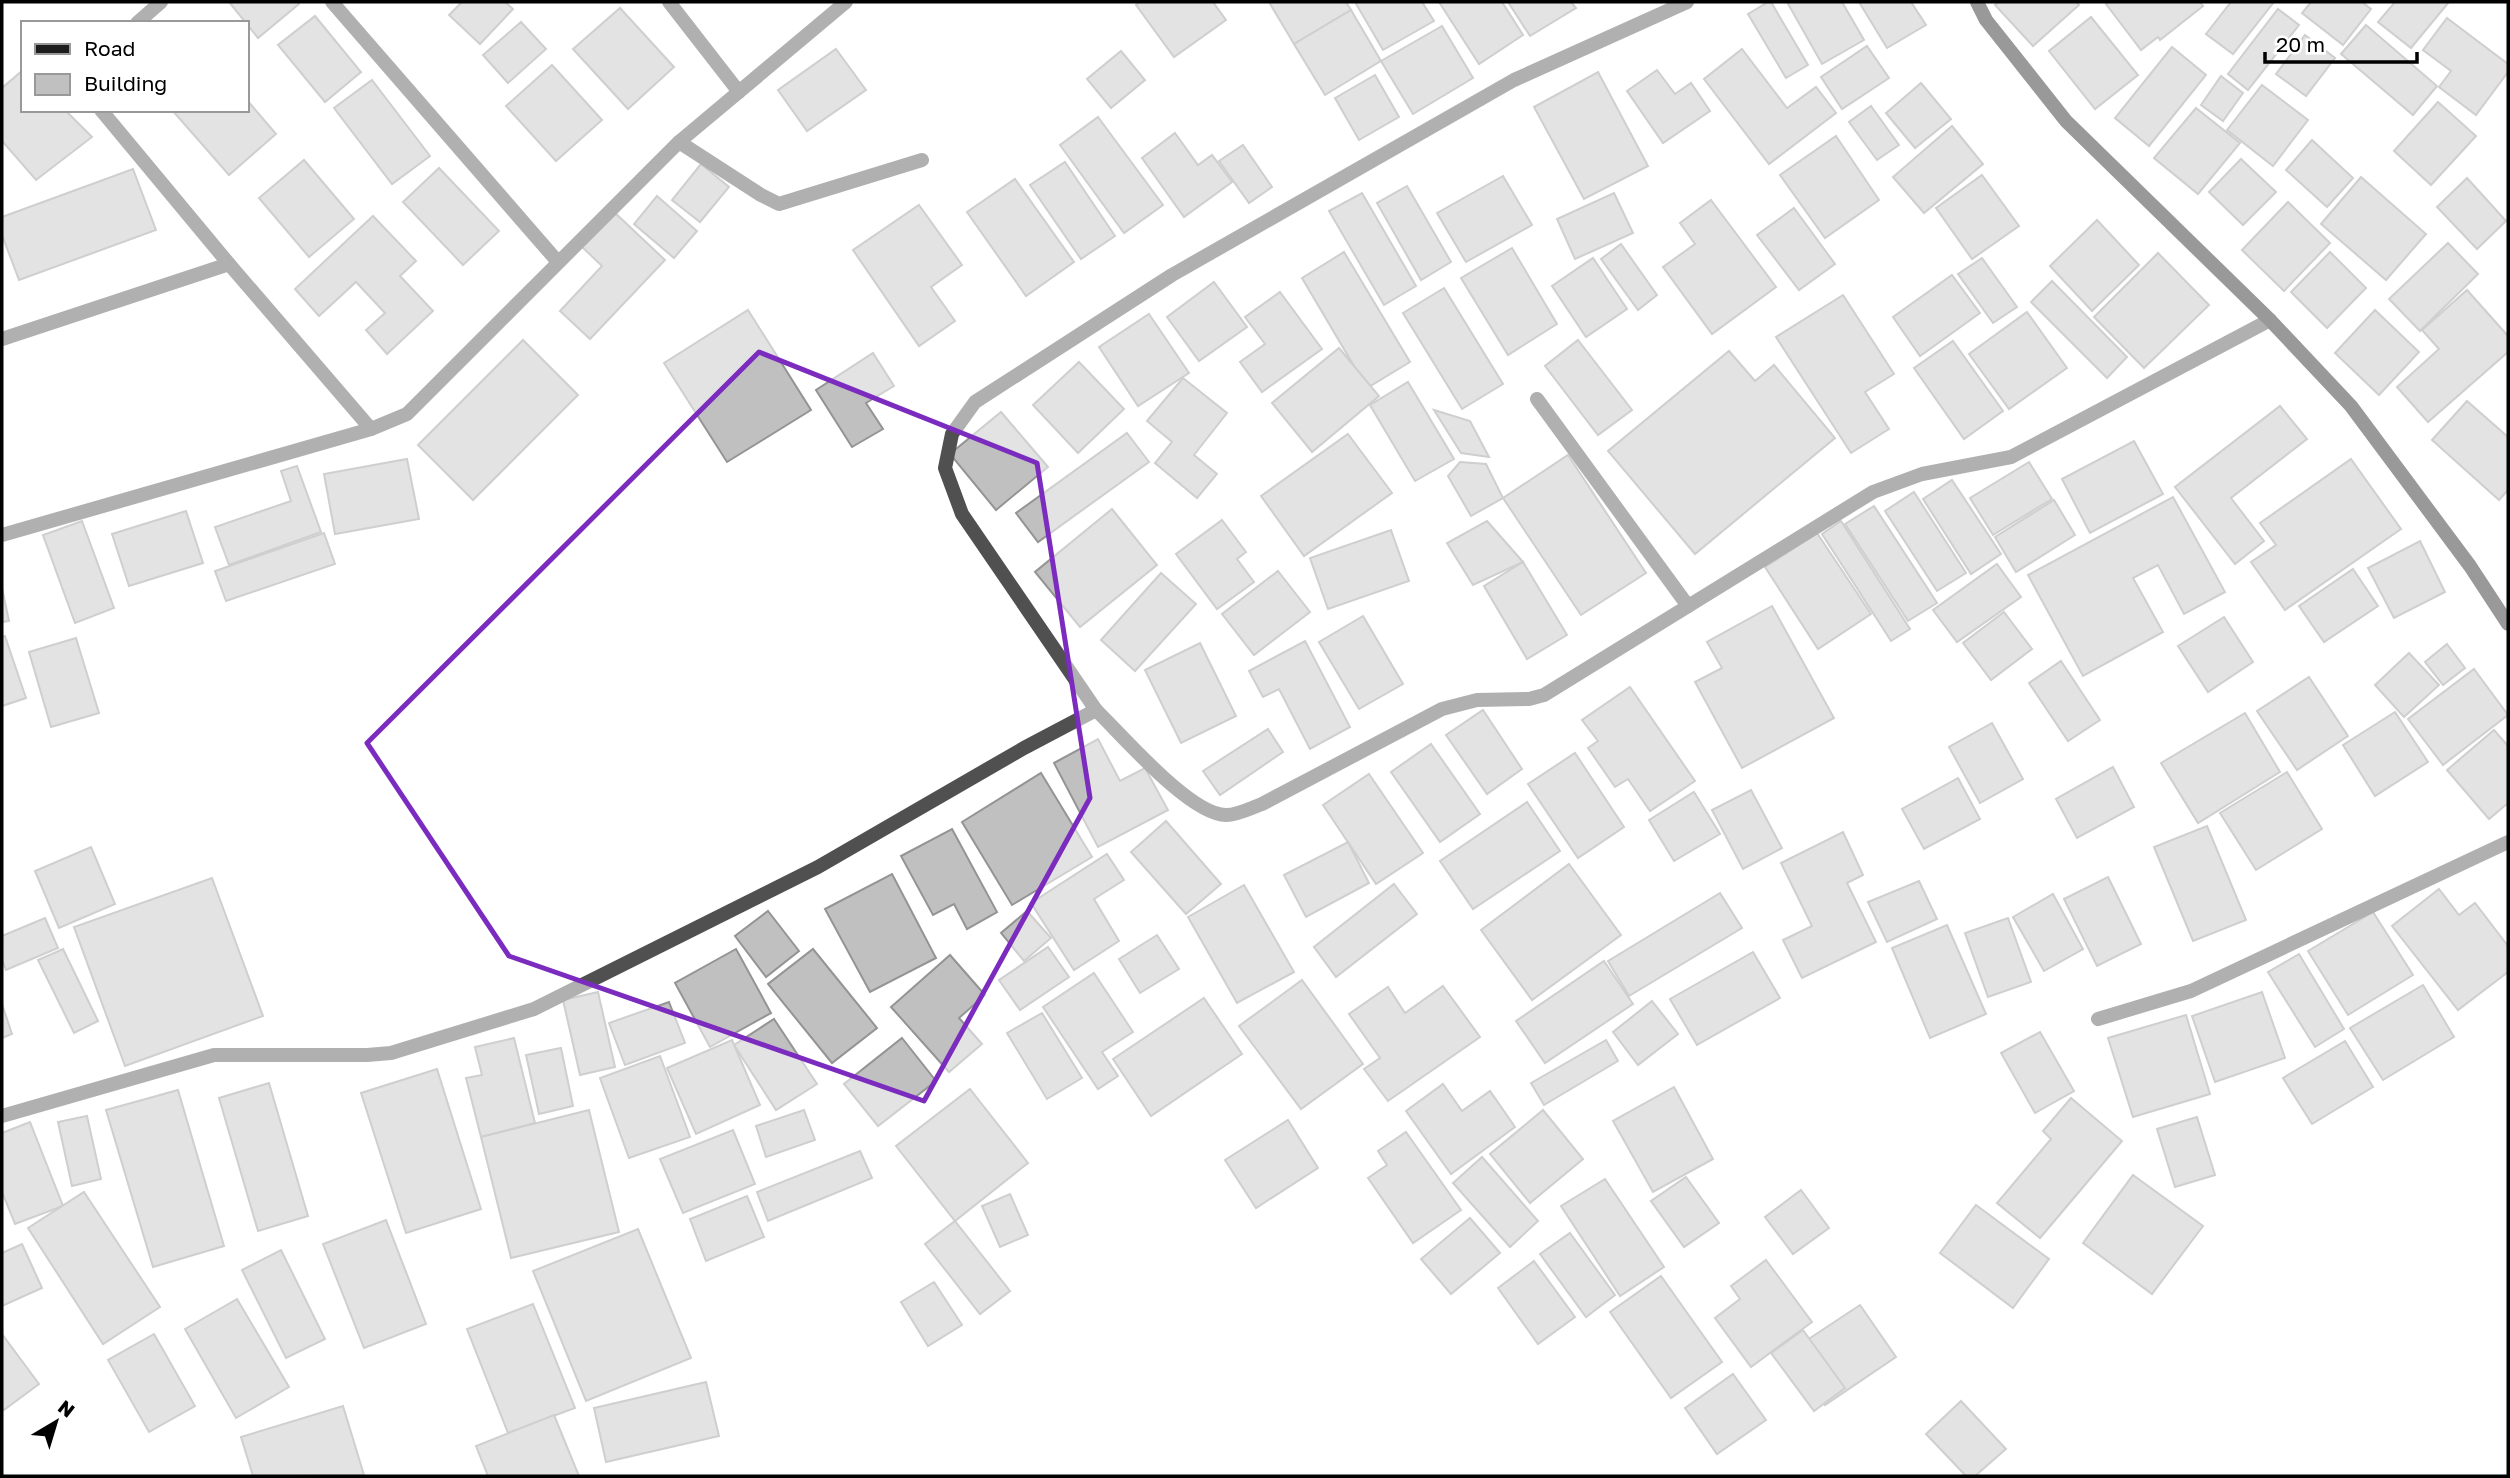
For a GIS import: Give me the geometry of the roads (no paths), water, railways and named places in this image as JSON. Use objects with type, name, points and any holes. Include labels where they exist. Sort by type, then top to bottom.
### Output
[{"type":"street","points":[[139,21],[161,2]]},
{"type":"street","points":[[332,2],[558,262]]},
{"type":"street","points":[[669,2],[739,92]]},
{"type":"street","points":[[2,535],[371,429],[407,414],[679,142],[846,2]]},
{"type":"street","points":[[1687,2],[1503,86],[1172,275],[975,402],[951,434],[945,468],[962,514],[1096,710],[1174,787],[1195,804],[1225,815],[1262,804],[1441,709],[1476,700],[1529,699],[1544,695],[1873,492],[1922,474],[2011,457],[2270,320]]},
{"type":"street","points":[[1977,2],[1986,20],[2066,121],[2270,320],[2351,406],[2470,566],[2508,624]]},
{"type":"street","points":[[103,112],[371,429]]},
{"type":"street","points":[[679,142],[779,204],[922,160]]},
{"type":"street","points":[[2,338],[229,264]]},
{"type":"street","points":[[1536,398],[1688,606]]},
{"type":"street","points":[[2,1116],[214,1055],[391,1053],[534,1009],[818,867],[1024,748],[1096,710]]},
{"type":"street","points":[[2098,1019],[2190,991],[2508,842]]}]
